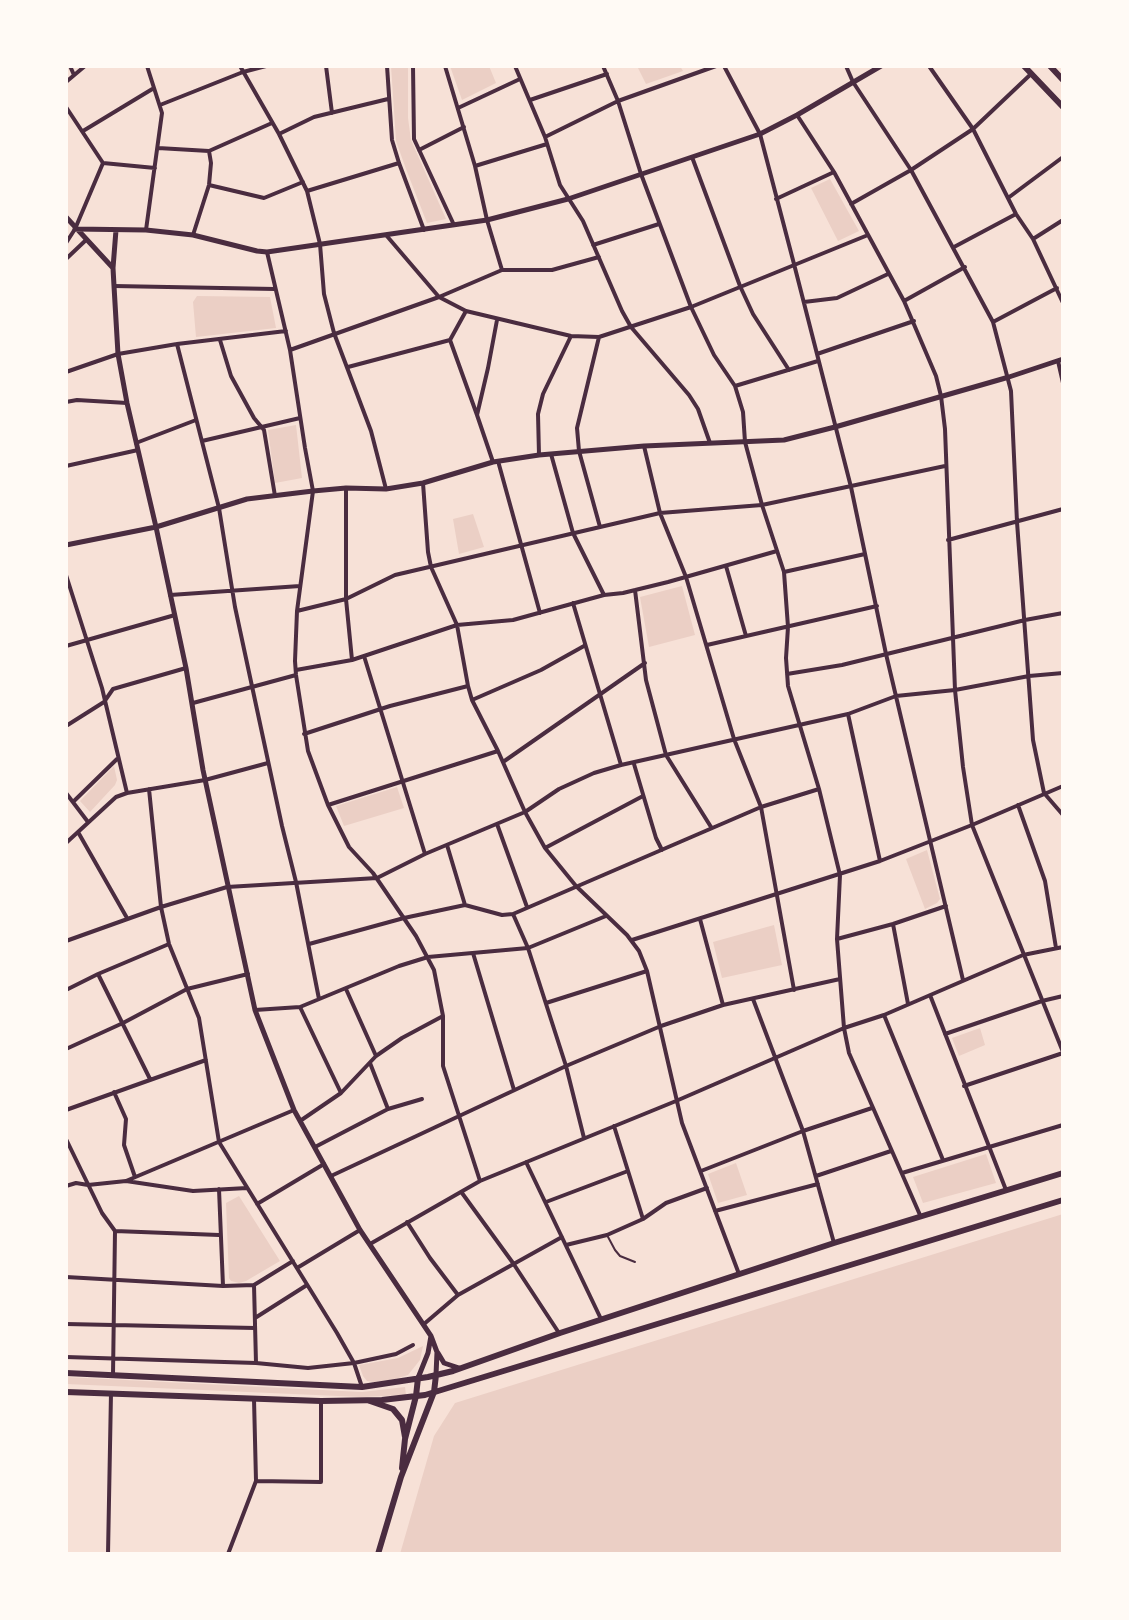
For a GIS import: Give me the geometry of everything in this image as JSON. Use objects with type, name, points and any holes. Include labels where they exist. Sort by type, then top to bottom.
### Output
[{"type":"main road","points":[[1024,66],[1063,107]]},
{"type":"main road","points":[[1050,66],[1063,80]]},
{"type":"main road","points":[[66,1373],[362,1387],[436,1375],[920,1215],[1063,1173]]},
{"type":"main road","points":[[66,1392],[321,1401],[416,1396],[1063,1200]]},
{"type":"main road","points":[[378,1554],[401,1477],[434,1392],[436,1375]]},
{"type":"main road","points":[[401,1477],[405,1438],[416,1396],[418,1378]]},
{"type":"main road","points":[[366,1400],[393,1409],[402,1420],[405,1438]]},
{"type":"street","points":[[70,66],[74,75]]},
{"type":"street","points":[[66,82],[85,66]]},
{"type":"street","points":[[147,66],[162,113],[147,230]]},
{"type":"street","points":[[240,66],[279,134],[307,191],[320,244],[324,294],[334,333],[371,431],[386,489]]},
{"type":"street","points":[[160,105],[243,72],[266,66]]},
{"type":"street","points":[[326,66],[332,113]]},
{"type":"street","points":[[387,66],[392,141],[424,230]]},
{"type":"street","points":[[413,66],[414,140],[455,226]]},
{"type":"street","points":[[445,66],[475,166],[487,220],[502,270]]},
{"type":"street","points":[[515,66],[545,138],[560,185],[583,221],[622,311],[631,327],[689,395],[705,425],[710,444]]},
{"type":"street","points":[[603,66],[618,101],[641,174],[691,307],[714,355],[735,386],[742,412],[745,442],[762,505],[784,572],[788,627],[786,658],[788,686],[819,789],[840,875],[837,939],[844,1028],[849,1053],[920,1215]]},
{"type":"street","points":[[545,138],[618,101],[716,66]]},
{"type":"street","points":[[724,66],[760,134],[804,302],[851,487],[886,654],[963,981]]},
{"type":"street","points":[[846,66],[911,170],[965,267],[993,322],[1009,377],[1033,740],[1044,793],[1063,814]]},
{"type":"street","points":[[75,229],[147,230],[194,235],[267,252],[487,220],[568,199],[760,134],[881,66]]},
{"type":"street","points":[[929,66],[973,129],[1016,214],[1033,239],[1063,303]]},
{"type":"street","points":[[530,100],[607,74]]},
{"type":"street","points":[[851,204],[911,170],[973,129],[1031,74]]},
{"type":"street","points":[[458,108],[519,79]]},
{"type":"street","points":[[83,132],[154,88]]},
{"type":"street","points":[[279,134],[314,117],[388,99]]},
{"type":"street","points":[[66,107],[103,163]]},
{"type":"street","points":[[797,115],[834,172],[904,301],[936,376],[945,429],[956,690],[963,767],[972,825],[1063,1052],[964,1086]]},
{"type":"street","points":[[158,148],[209,151],[272,123]]},
{"type":"street","points":[[418,150],[464,127]]},
{"type":"street","points":[[475,166],[547,144]]},
{"type":"street","points":[[194,235],[209,185],[209,151]]},
{"type":"street","points":[[692,157],[740,286],[758,324],[789,370]]},
{"type":"street","points":[[1008,198],[1063,157]]},
{"type":"street","points":[[103,163],[155,168]]},
{"type":"street","points":[[66,243],[75,229],[103,163]]},
{"type":"street","points":[[307,191],[399,164]]},
{"type":"street","points":[[776,200],[834,172]]},
{"type":"street","points":[[209,185],[264,198],[303,182]]},
{"type":"street","points":[[954,247],[1016,214]]},
{"type":"street","points":[[66,217],[113,268]]},
{"type":"street","points":[[1033,239],[1063,220]]},
{"type":"street","points":[[593,245],[659,224]]},
{"type":"street","points":[[116,230],[113,268],[118,354],[175,615],[193,703],[205,780],[255,1010],[294,1110],[360,1230],[424,1324],[444,1363],[459,1368]]},
{"type":"street","points":[[386,235],[439,297],[466,311],[571,336],[599,337],[691,307],[868,235]]},
{"type":"street","points":[[66,259],[86,240]]},
{"type":"street","points":[[267,252],[290,350],[313,491],[297,611],[296,673],[308,752],[328,805],[349,847],[376,878],[404,918],[434,970],[443,1016],[442,1066],[480,1181]]},
{"type":"street","points":[[290,350],[439,297],[502,270],[552,270],[599,257]]},
{"type":"street","points":[[904,301],[965,267]]},
{"type":"street","points":[[804,302],[837,298],[888,274]]},
{"type":"street","points":[[114,286],[275,289]]},
{"type":"street","points":[[993,322],[1057,288]]},
{"type":"street","points":[[348,368],[450,340],[466,311]]},
{"type":"street","points":[[477,415],[497,320]]},
{"type":"street","points":[[817,354],[914,321]]},
{"type":"street","points":[[66,372],[118,354],[177,344],[285,331]]},
{"type":"street","points":[[539,455],[538,414],[543,394],[571,336]]},
{"type":"street","points":[[599,337],[577,428],[579,451],[600,527]]},
{"type":"street","points":[[220,340],[231,376],[254,418],[264,430],[275,496]]},
{"type":"street","points":[[450,340],[495,461],[522,545],[540,613]]},
{"type":"street","points":[[177,344],[219,508],[232,590],[320,999]]},
{"type":"street","points":[[66,545],[156,527],[247,499],[345,488],[386,489],[423,483],[495,461],[550,453],[644,446],[784,440],[1009,377],[1061,360],[1063,383]]},
{"type":"street","points":[[735,386],[818,361]]},
{"type":"street","points":[[66,402],[77,400],[127,403]]},
{"type":"street","points":[[202,441],[300,418]]},
{"type":"street","points":[[66,466],[137,446],[196,420]]},
{"type":"street","points":[[644,446],[660,513],[686,577],[734,739],[761,807],[794,990]]},
{"type":"street","points":[[550,453],[573,533],[604,595]]},
{"type":"street","points":[[297,611],[346,599],[395,575],[660,513],[762,505],[945,466]]},
{"type":"street","points":[[423,483],[431,567],[457,625],[472,700],[525,812],[545,848],[576,886],[632,940],[647,971],[676,1101],[739,1274]]},
{"type":"street","points":[[345,488],[346,599],[352,660]]},
{"type":"street","points":[[948,540],[1063,508]]},
{"type":"street","points":[[193,703],[254,688],[296,673],[352,660],[457,625],[513,620],[604,595],[686,577],[777,551]]},
{"type":"street","points":[[784,572],[865,554]]},
{"type":"street","points":[[726,566],[746,636]]},
{"type":"street","points":[[66,575],[102,688],[127,792]]},
{"type":"street","points":[[170,595],[300,586]]},
{"type":"street","points":[[635,590],[646,680],[666,755],[711,827]]},
{"type":"street","points":[[573,603],[621,765]]},
{"type":"street","points":[[707,645],[877,606]]},
{"type":"street","points":[[787,674],[842,665],[1025,620],[1063,613]]},
{"type":"street","points":[[66,646],[175,615]]},
{"type":"street","points":[[472,700],[541,670],[584,646]]},
{"type":"street","points":[[364,656],[425,854]]},
{"type":"street","points":[[503,762],[645,663]]},
{"type":"street","points":[[66,726],[104,702],[113,689],[186,668]]},
{"type":"street","points":[[66,941],[127,918],[227,887],[376,878],[425,854],[525,812],[560,789],[594,773],[621,765],[801,726],[848,714],[896,696],[956,690],[1029,675],[1063,673]]},
{"type":"street","points":[[304,734],[381,709],[468,686]]},
{"type":"street","points":[[848,714],[880,861]]},
{"type":"street","points":[[328,805],[498,751]]},
{"type":"street","points":[[73,802],[118,758]]},
{"type":"street","points":[[66,843],[116,796],[127,792],[205,780],[268,763]]},
{"type":"street","points":[[634,764],[656,838],[662,850]]},
{"type":"street","points":[[632,940],[880,861],[1063,786]]},
{"type":"street","points":[[149,789],[161,907],[170,944],[199,1018],[219,1142],[354,1363],[362,1387]]},
{"type":"street","points":[[309,944],[404,918],[465,905],[502,915],[513,914],[711,827],[761,807],[819,789]]},
{"type":"street","points":[[66,793],[88,822]]},
{"type":"street","points":[[545,848],[643,796]]},
{"type":"street","points":[[1018,805],[1045,881],[1056,948]]},
{"type":"street","points":[[496,824],[527,907]]},
{"type":"street","points":[[78,832],[127,918]]},
{"type":"street","points":[[447,845],[465,905]]},
{"type":"street","points":[[837,939],[893,924],[946,906]]},
{"type":"street","points":[[513,914],[528,948],[566,1066],[584,1138]]},
{"type":"street","points":[[255,1010],[300,1007],[399,966],[428,957],[528,948],[606,916]]},
{"type":"street","points":[[700,919],[723,1005]]},
{"type":"street","points":[[893,924],[908,1004]]},
{"type":"street","points":[[66,990],[170,944]]},
{"type":"street","points":[[370,1244],[480,1181],[676,1101],[844,1028],[884,1014],[1023,956],[1063,947]]},
{"type":"street","points":[[473,953],[514,1090]]},
{"type":"street","points":[[546,1004],[647,971]]},
{"type":"street","points":[[66,1049],[123,1023],[187,989],[248,973]]},
{"type":"street","points":[[98,974],[150,1079]]},
{"type":"street","points":[[332,1176],[566,1066],[660,1026],[723,1005],[840,980]]},
{"type":"street","points":[[346,989],[376,1056]]},
{"type":"street","points":[[930,995],[1006,1190]]},
{"type":"street","points":[[945,1034],[1063,996]]},
{"type":"street","points":[[753,999],[803,1131],[834,1243]]},
{"type":"street","points":[[300,1007],[341,1093]]},
{"type":"street","points":[[884,1014],[943,1160]]},
{"type":"street","points":[[300,1121],[341,1093],[376,1056],[402,1038],[443,1016]]},
{"type":"street","points":[[66,1110],[206,1060]]},
{"type":"street","points":[[370,1063],[388,1109]]},
{"type":"street","points":[[114,1092],[126,1119],[124,1145],[135,1177]]},
{"type":"street","points":[[315,1147],[388,1109],[422,1100]]},
{"type":"street","points":[[701,1171],[803,1131],[873,1108]]},
{"type":"street","points":[[126,1181],[294,1110]]},
{"type":"street","points":[[614,1125],[643,1220]]},
{"type":"street","points":[[902,1173],[1063,1125]]},
{"type":"street","points":[[66,1139],[102,1213],[115,1231],[113,1375]]},
{"type":"street","points":[[816,1176],[891,1151]]},
{"type":"street","points":[[526,1162],[601,1320]]},
{"type":"street","points":[[257,1204],[324,1163]]},
{"type":"street","points":[[546,1202],[628,1171]]},
{"type":"street","points":[[66,1186],[76,1183],[88,1185],[126,1181],[193,1191],[247,1188]]},
{"type":"street","points":[[715,1211],[818,1184]]},
{"type":"street","points":[[566,1245],[608,1235],[643,1220],[666,1203],[707,1188]]},
{"type":"street","points":[[219,1189],[222,1286]]},
{"type":"street","points":[[462,1193],[560,1333]]},
{"type":"street","points":[[407,1222],[458,1296]]},
{"type":"street","points":[[297,1268],[360,1230]]},
{"type":"street","points":[[115,1231],[219,1235]]},
{"type":"street","points":[[424,1324],[458,1296],[562,1237]]},
{"type":"street","points":[[66,1277],[222,1286],[254,1285],[293,1262]]},
{"type":"street","points":[[254,1285],[256,1363]]},
{"type":"street","points":[[255,1318],[307,1285]]},
{"type":"street","points":[[66,1324],[255,1328]]},
{"type":"street","points":[[418,1378],[428,1353],[431,1336]]},
{"type":"street","points":[[66,1357],[256,1363],[308,1368],[354,1363],[396,1354],[413,1345]]},
{"type":"street","points":[[436,1375],[437,1352]]},
{"type":"street","points":[[108,1554],[111,1393]]},
{"type":"street","points":[[228,1554],[256,1480],[254,1398]]},
{"type":"street","points":[[256,1480],[321,1482],[321,1401]]},
{"type":"lane","points":[[608,1235],[620,1256],[635,1263]]},
{"type":"shaded area","points":[[391,66],[408,66],[408,118],[411,140],[446,219],[427,223],[406,169],[396,141]]},
{"type":"shaded area","points":[[450,66],[489,66],[496,83],[462,100]]},
{"type":"shaded area","points":[[637,66],[680,66],[683,71],[646,84]]},
{"type":"shaded area","points":[[830,179],[859,231],[838,241],[811,188]]},
{"type":"shaded area","points":[[197,296],[270,297],[276,328],[196,337],[193,302]]},
{"type":"shaded area","points":[[296,425],[302,478],[275,483],[268,430]]},
{"type":"shaded area","points":[[473,514],[484,547],[459,554],[453,519]]},
{"type":"shaded area","points":[[682,586],[695,635],[649,647],[640,597]]},
{"type":"shaded area","points":[[114,766],[117,780],[115,785],[90,812],[80,801]]},
{"type":"shaded area","points":[[397,787],[404,808],[344,826],[336,806]]},
{"type":"shaded area","points":[[927,850],[940,899],[925,909],[906,859]]},
{"type":"shaded area","points":[[774,925],[782,965],[722,978],[713,942]]},
{"type":"shaded area","points":[[980,1028],[985,1045],[959,1056],[952,1038]]},
{"type":"shaded area","points":[[986,1154],[996,1183],[923,1203],[913,1177]]},
{"type":"shaded area","points":[[736,1163],[747,1195],[718,1203],[708,1174]]},
{"type":"shaded area","points":[[239,1196],[280,1261],[239,1283],[229,1278],[226,1203]]},
{"type":"shaded area","points":[[1063,1214],[1063,1554],[400,1554],[434,1436],[455,1403]]},
{"type":"shaded area","points":[[423,1346],[420,1360],[408,1375],[374,1382],[367,1381],[363,1376],[359,1365],[398,1358]]},
{"type":"shaded area","points":[[66,1377],[362,1392],[405,1387],[406,1395],[361,1397],[66,1384]]}]
